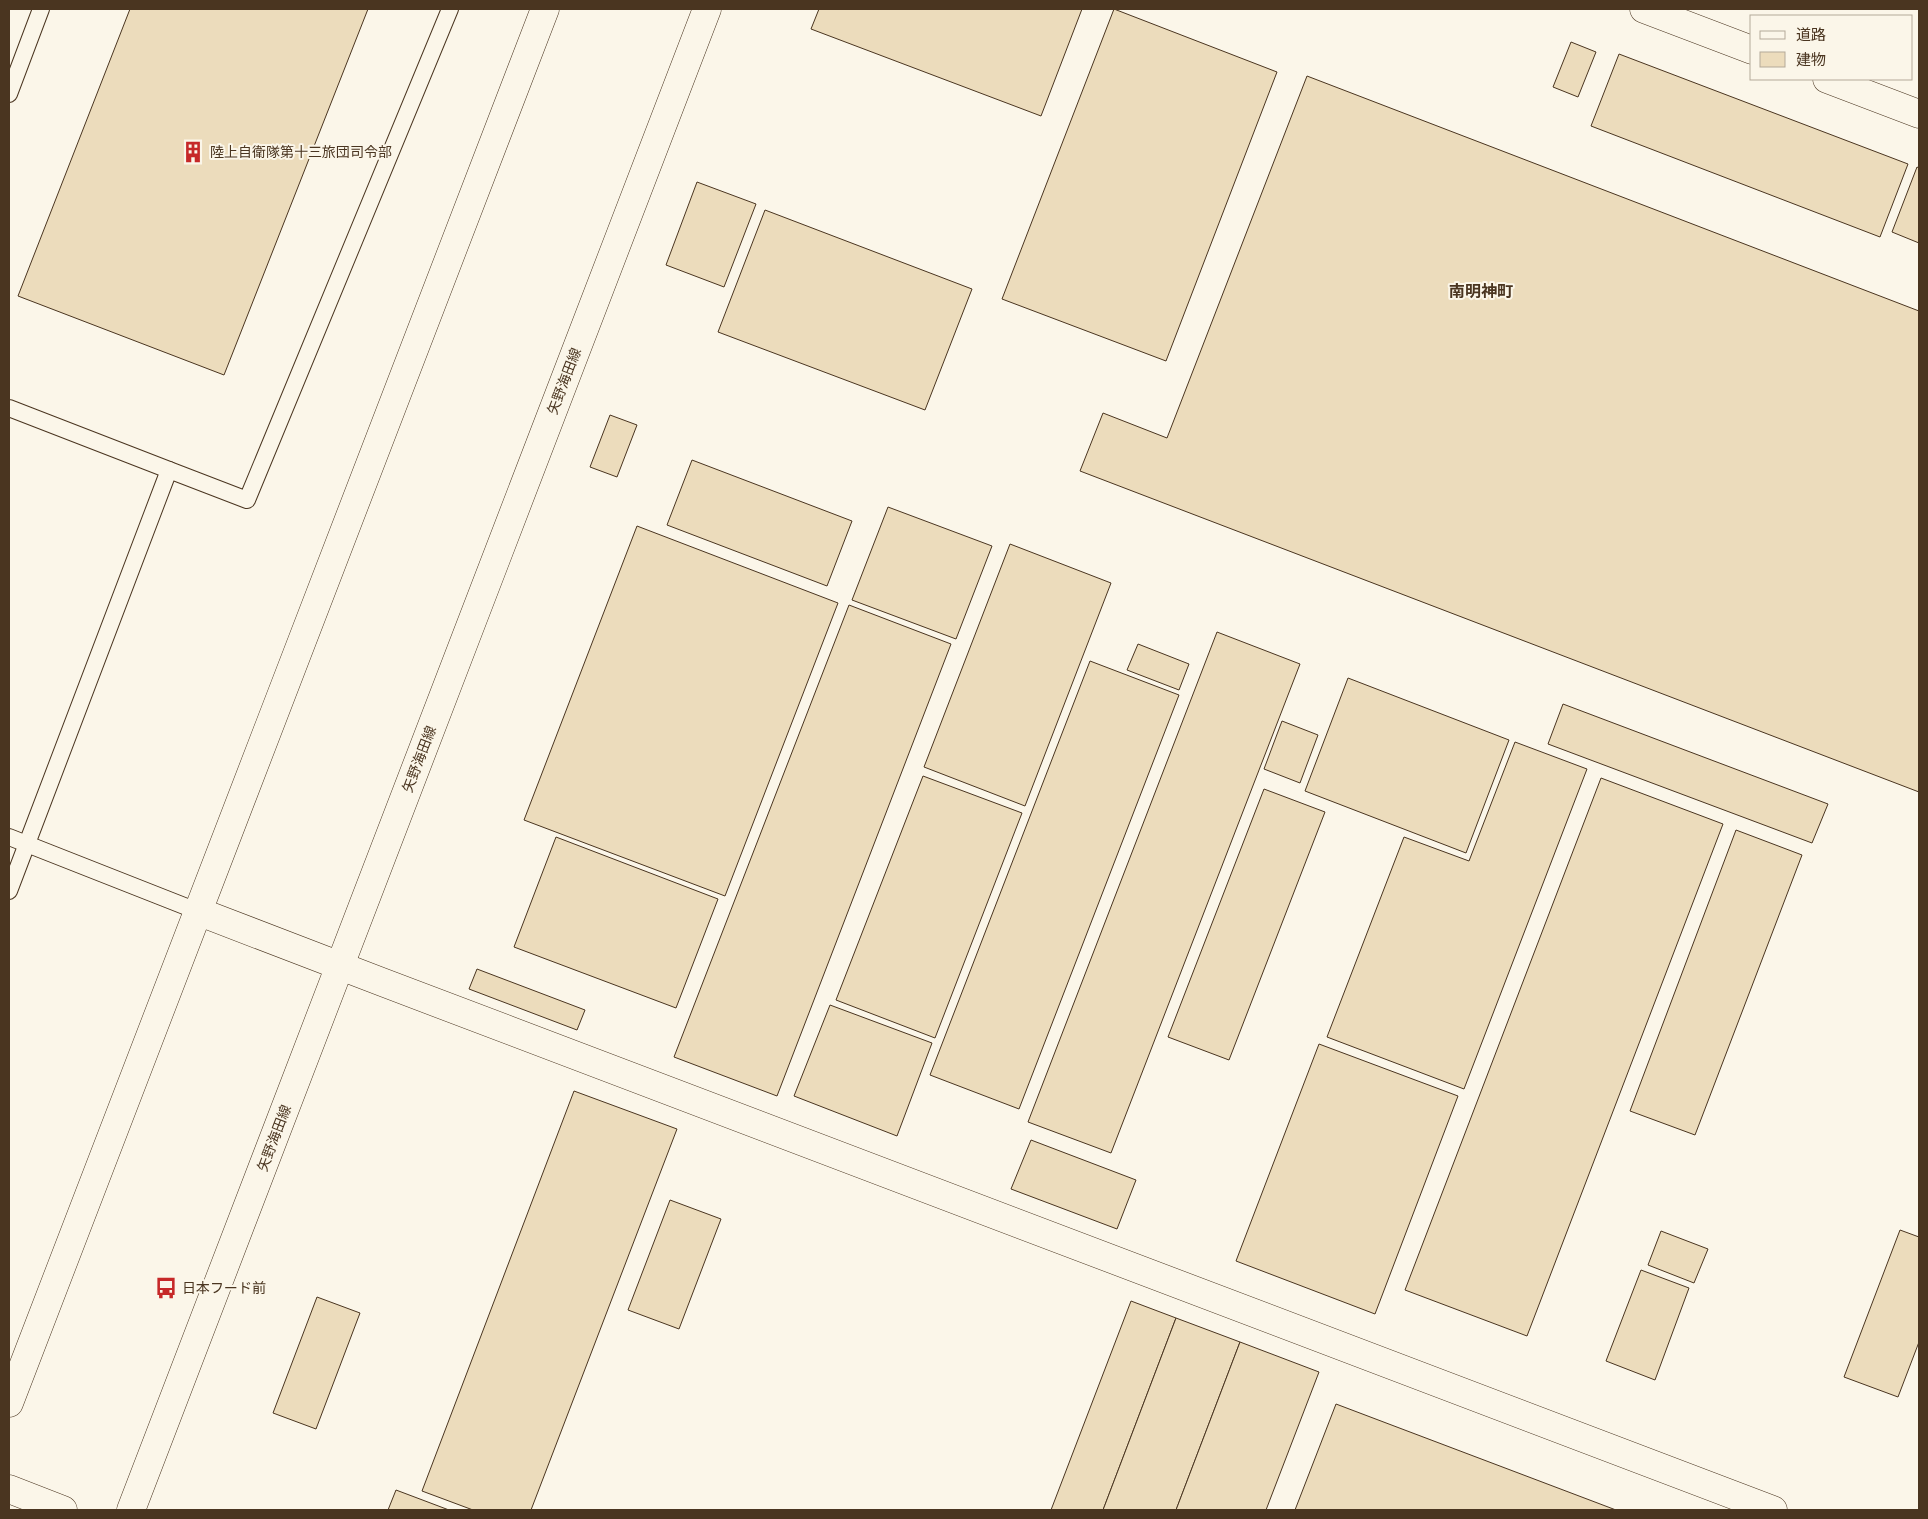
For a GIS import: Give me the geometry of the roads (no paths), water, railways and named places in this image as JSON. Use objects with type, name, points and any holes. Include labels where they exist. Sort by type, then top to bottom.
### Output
[{"type":"main road","points":[[9,1403],[544,9]]},
{"type":"main road","name":"矢野海田線","points":[[131,1510],[707,9]]},
{"type":"main road","points":[[1644,9],[1750,49]]},
{"type":"main road","points":[[1830,80],[1919,114]]},
{"type":"main road","points":[[197,911],[1773,1510]]},
{"type":"main road","points":[[9,1489],[63,1510]]},
{"type":"lane","points":[[9,94],[41,9]]},
{"type":"lane","points":[[9,408],[247,500],[450,9]]},
{"type":"lane","points":[[9,891],[169,470]]},
{"type":"lane","points":[[9,837],[197,911]]},
{"type":"place","name":"陸上自衛隊第十三旅団司令部","points":[[193,152]]},
{"type":"place","name":"日本フード前","points":[[166,1288]]},
{"type":"district","name":"南明神町","points":[[1481,291]]}]
